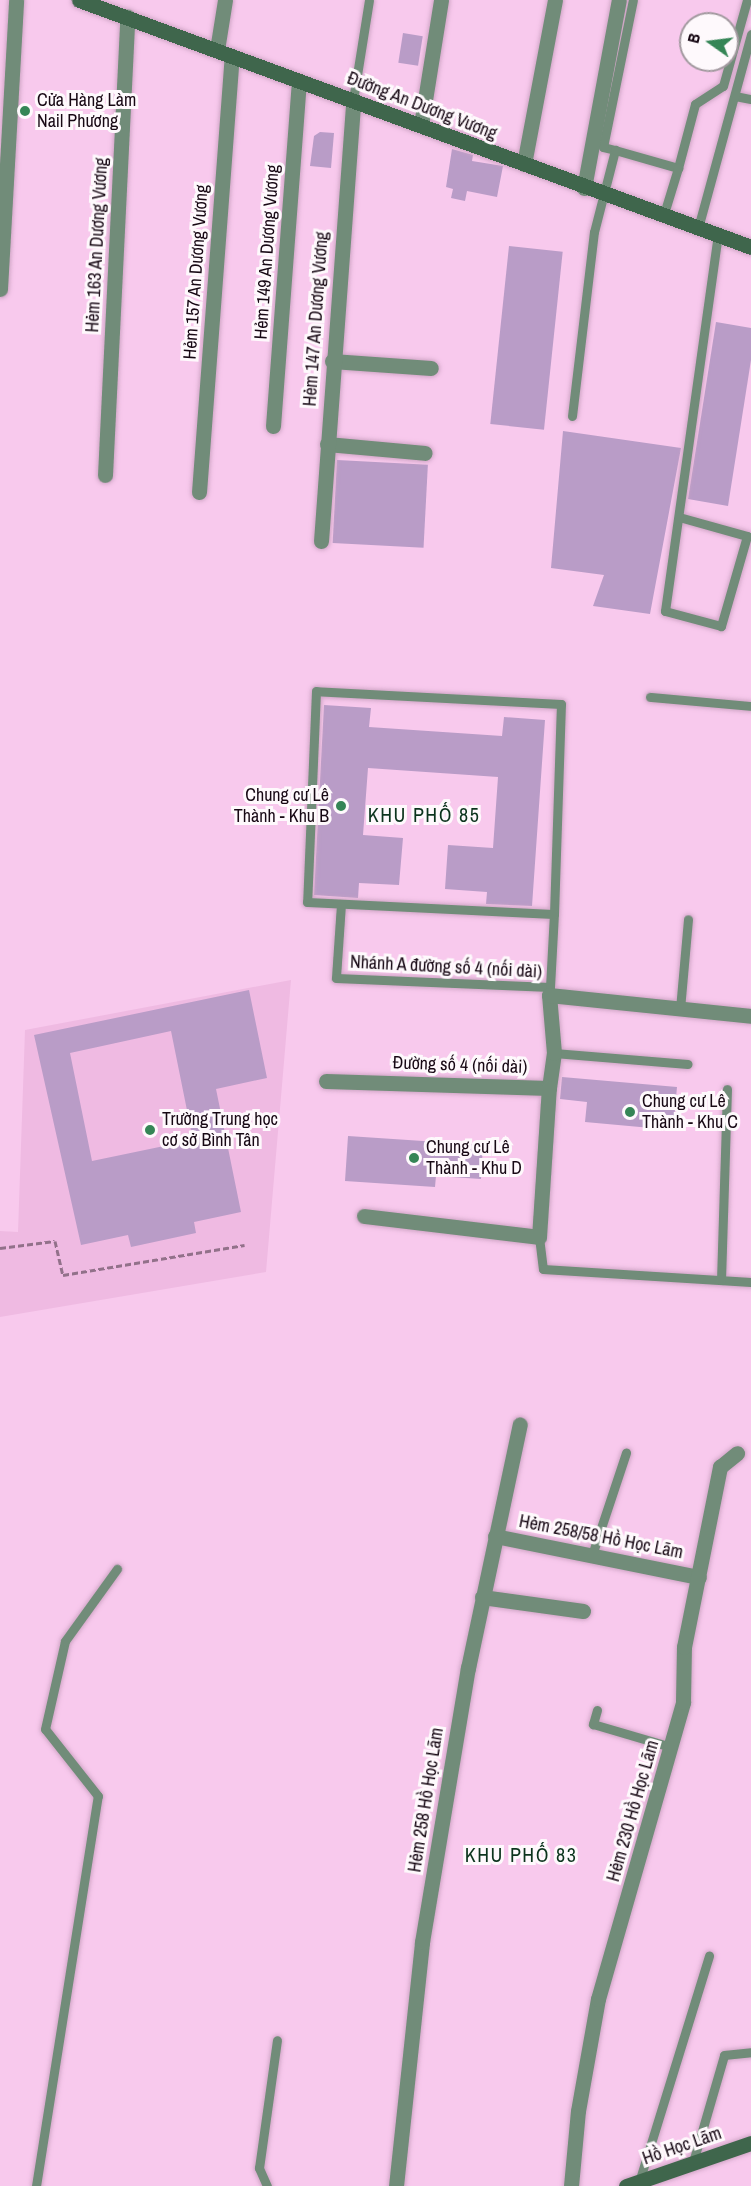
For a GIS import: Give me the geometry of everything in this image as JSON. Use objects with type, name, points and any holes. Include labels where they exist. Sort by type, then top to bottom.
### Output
[{"type":"main road","name":"Đường An Dương Vương","points":[[79,0],[421,125],[603,196],[751,247]]},
{"type":"main road","name":"Hồ Học Lãm","points":[[632,2184],[751,2143]]},
{"type":"street","points":[[0,289],[16,0]]},
{"type":"street","points":[[217,50],[225,0]]},
{"type":"street","points":[[421,125],[441,0]]},
{"type":"street","points":[[524,164],[555,0]]},
{"type":"street","points":[[584,188],[619,0]]},
{"type":"street","name":"Hẻm 163 An Dương Vương","points":[[105,475],[128,17]]},
{"type":"street","name":"Hẻm 157 An Dương Vương","points":[[199,492],[232,56]]},
{"type":"street","name":"Hẻm 149 An Dương Vương","points":[[273,426],[299,81]]},
{"type":"street","name":"Hẻm 147 An Dương Vương","points":[[321,541],[353,100]]},
{"type":"street","points":[[333,361],[431,368]]},
{"type":"street","points":[[327,444],[425,453]]},
{"type":"street","points":[[550,991],[680,1009],[751,1016]]},
{"type":"street","name":"Đường số 4 (nối dài)","points":[[326,1081],[549,1088],[554,1053],[550,991]]},
{"type":"street","points":[[364,1216],[539,1237],[549,1088]]},
{"type":"street","name":"Hẻm 258 Hồ Học Lãm","points":[[396,2186],[422,1942],[482,1597],[520,1425]]},
{"type":"street","name":"Hẻm 230 Hồ Học Lãm","points":[[571,2186],[578,2111],[598,1999],[671,1747],[699,1576],[720,1467],[737,1453]]},
{"type":"street","name":"Hẻm 258/58 Hồ Học Lãm","points":[[495,1536],[699,1576]]},
{"type":"street","points":[[482,1597],[583,1611]]},
{"type":"lane","points":[[353,100],[369,0]]},
{"type":"lane","points":[[633,0],[603,147],[678,168]]},
{"type":"lane","points":[[663,217],[695,104],[700,97],[720,92],[747,0]]},
{"type":"lane","points":[[698,228],[751,34]]},
{"type":"lane","points":[[735,96],[751,99]]},
{"type":"lane","points":[[572,416],[594,232],[615,150]]},
{"type":"lane","points":[[679,517],[747,536],[722,626],[666,611],[679,517],[718,235]]},
{"type":"lane","points":[[550,991],[554,914],[561,704],[316,691],[307,902],[554,914]]},
{"type":"lane","points":[[650,697],[751,706]]},
{"type":"lane","name":"Nhánh A đường số 4 (nối dài)","points":[[341,904],[336,978],[550,991]]},
{"type":"lane","points":[[680,1009],[688,919]]},
{"type":"lane","points":[[554,1053],[688,1064]]},
{"type":"lane","points":[[721,1280],[727,1089]]},
{"type":"lane","points":[[539,1237],[543,1269],[751,1282]]},
{"type":"lane","points":[[592,1556],[626,1454]]},
{"type":"lane","points":[[36,2186],[98,1796],[45,1729],[65,1641],[117,1569]]},
{"type":"lane","points":[[597,1710],[593,1725],[671,1747]]},
{"type":"lane","points":[[632,2184],[709,1956]]},
{"type":"lane","points":[[267,2186],[259,2168],[277,2040]]},
{"type":"lane","points":[[693,2162],[724,2055],[751,2052]]},
{"type":"path","points":[[0,1248],[55,1241],[63,1275],[245,1245]]},
{"type":"shaded area","name":"Trường Trung học cơ sở Bình Tân","points":[[291,980],[266,1272],[0,1317],[0,1231],[18,1232],[25,1030]]},
{"type":"building","points":[[403,33],[423,36],[418,66],[398,63]]},
{"type":"building","points":[[320,132],[334,133],[331,168],[310,166],[314,136]]},
{"type":"building","points":[[452,149],[473,155],[472,161],[503,166],[497,197],[467,191],[465,201],[451,198],[453,189],[446,187]]},
{"type":"building","points":[[509,246],[563,252],[544,430],[490,424]]},
{"type":"building","points":[[716,322],[751,328],[751,360],[728,506],[688,499]]},
{"type":"building","points":[[563,431],[681,448],[650,614],[593,606],[604,575],[551,568]]},
{"type":"building","points":[[337,460],[428,465],[424,548],[333,543]]},
{"type":"building","name":"Chung cư Lê Thành - Khu B","points":[[324,705],[371,708],[369,727],[502,736],[504,717],[545,720],[532,906],[486,904],[487,892],[445,889],[448,845],[493,848],[498,777],[368,768],[363,835],[403,838],[399,885],[359,883],[358,898],[314,895]]},
{"type":"building","points":[[249,990],[267,1078],[216,1089],[241,1212],[194,1222],[196,1233],[131,1247],[128,1235],[81,1245],[34,1035]],"holes":[[[171,1031],[193,1140],[92,1161],[70,1053]]]},
{"type":"building","name":"Chung cư Lê Thành - Khu C","points":[[562,1077],[677,1087],[673,1130],[585,1122],[587,1102],[560,1099]]},
{"type":"building","name":"Chung cư Lê Thành - Khu D","points":[[348,1136],[483,1145],[481,1179],[436,1176],[435,1187],[345,1181]]},
{"type":"place","name":"Cửa Hàng Làm Nail Phương","points":[[25,111]]},
{"type":"place","name":"Chung cư Lê Thành - Khu B","points":[[341,806]]},
{"type":"place","name":"Chung cư Lê Thành - Khu C","points":[[630,1112]]},
{"type":"place","name":"Trường Trung học cơ sở Bình Tân","points":[[150,1130]]},
{"type":"place","name":"Chung cư Lê Thành - Khu D","points":[[414,1158]]},
{"type":"district","name":"KHU PHỐ 85","points":[[424,814]]},
{"type":"district","name":"KHU PHỐ 83","points":[[521,1854]]}]
